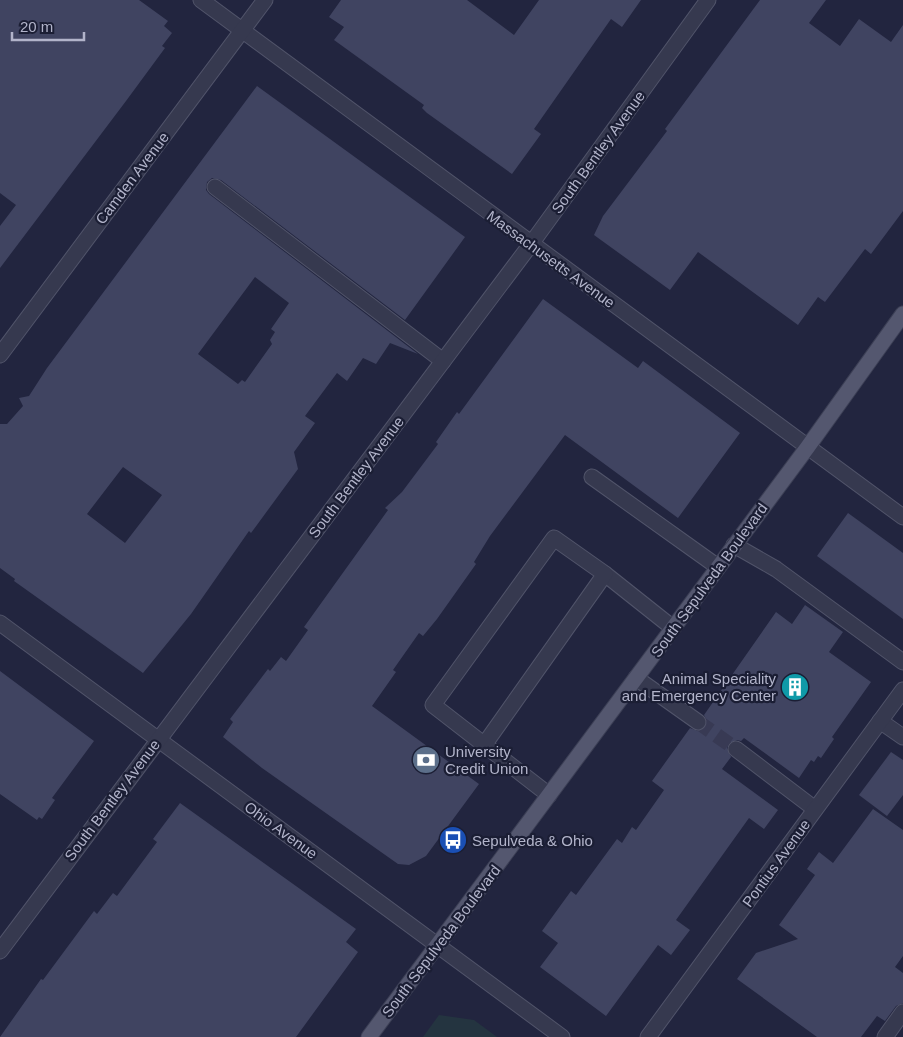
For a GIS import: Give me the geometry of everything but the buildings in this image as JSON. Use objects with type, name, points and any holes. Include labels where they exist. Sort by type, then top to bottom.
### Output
[{"type":"main road","name":"South Sepulveda Boulevard","points":[[369,1037],[807,448],[903,314]]},
{"type":"street","name":"Massachusetts Avenue","points":[[201,0],[807,448],[903,516]]},
{"type":"street","name":"Camden Avenue","points":[[0,355],[264,0]]},
{"type":"street","name":"South Bentley Avenue","points":[[0,951],[531,244],[708,0]]},
{"type":"street","points":[[215,186],[443,361]]},
{"type":"street","points":[[592,477],[718,567]]},
{"type":"street","points":[[549,795],[433,705],[554,538],[673,628]]},
{"type":"street","points":[[734,545],[776,569],[903,662]]},
{"type":"street","points":[[484,745],[604,574]]},
{"type":"street","name":"Ohio Avenue","points":[[0,623],[562,1037]]},
{"type":"street","points":[[636,678],[698,722]]},
{"type":"street","name":"Pontius Avenue","points":[[648,1037],[903,690]]},
{"type":"street","points":[[880,721],[903,737]]},
{"type":"street","points":[[736,749],[816,809]]},
{"type":"street","points":[[884,1037],[903,1012]]},
{"type":"shaded area","points":[[439,1015],[474,1020],[497,1037],[423,1037]]},
{"type":"tunnel","points":[[698,722],[736,749]]},
{"type":"place","name":"Animal Speciality and Emergency Center","points":[[795,687]]},
{"type":"place","name":"University Credit Union","points":[[426,760]]},
{"type":"place","name":"Sepulveda & Ohio","points":[[453,840]]}]
